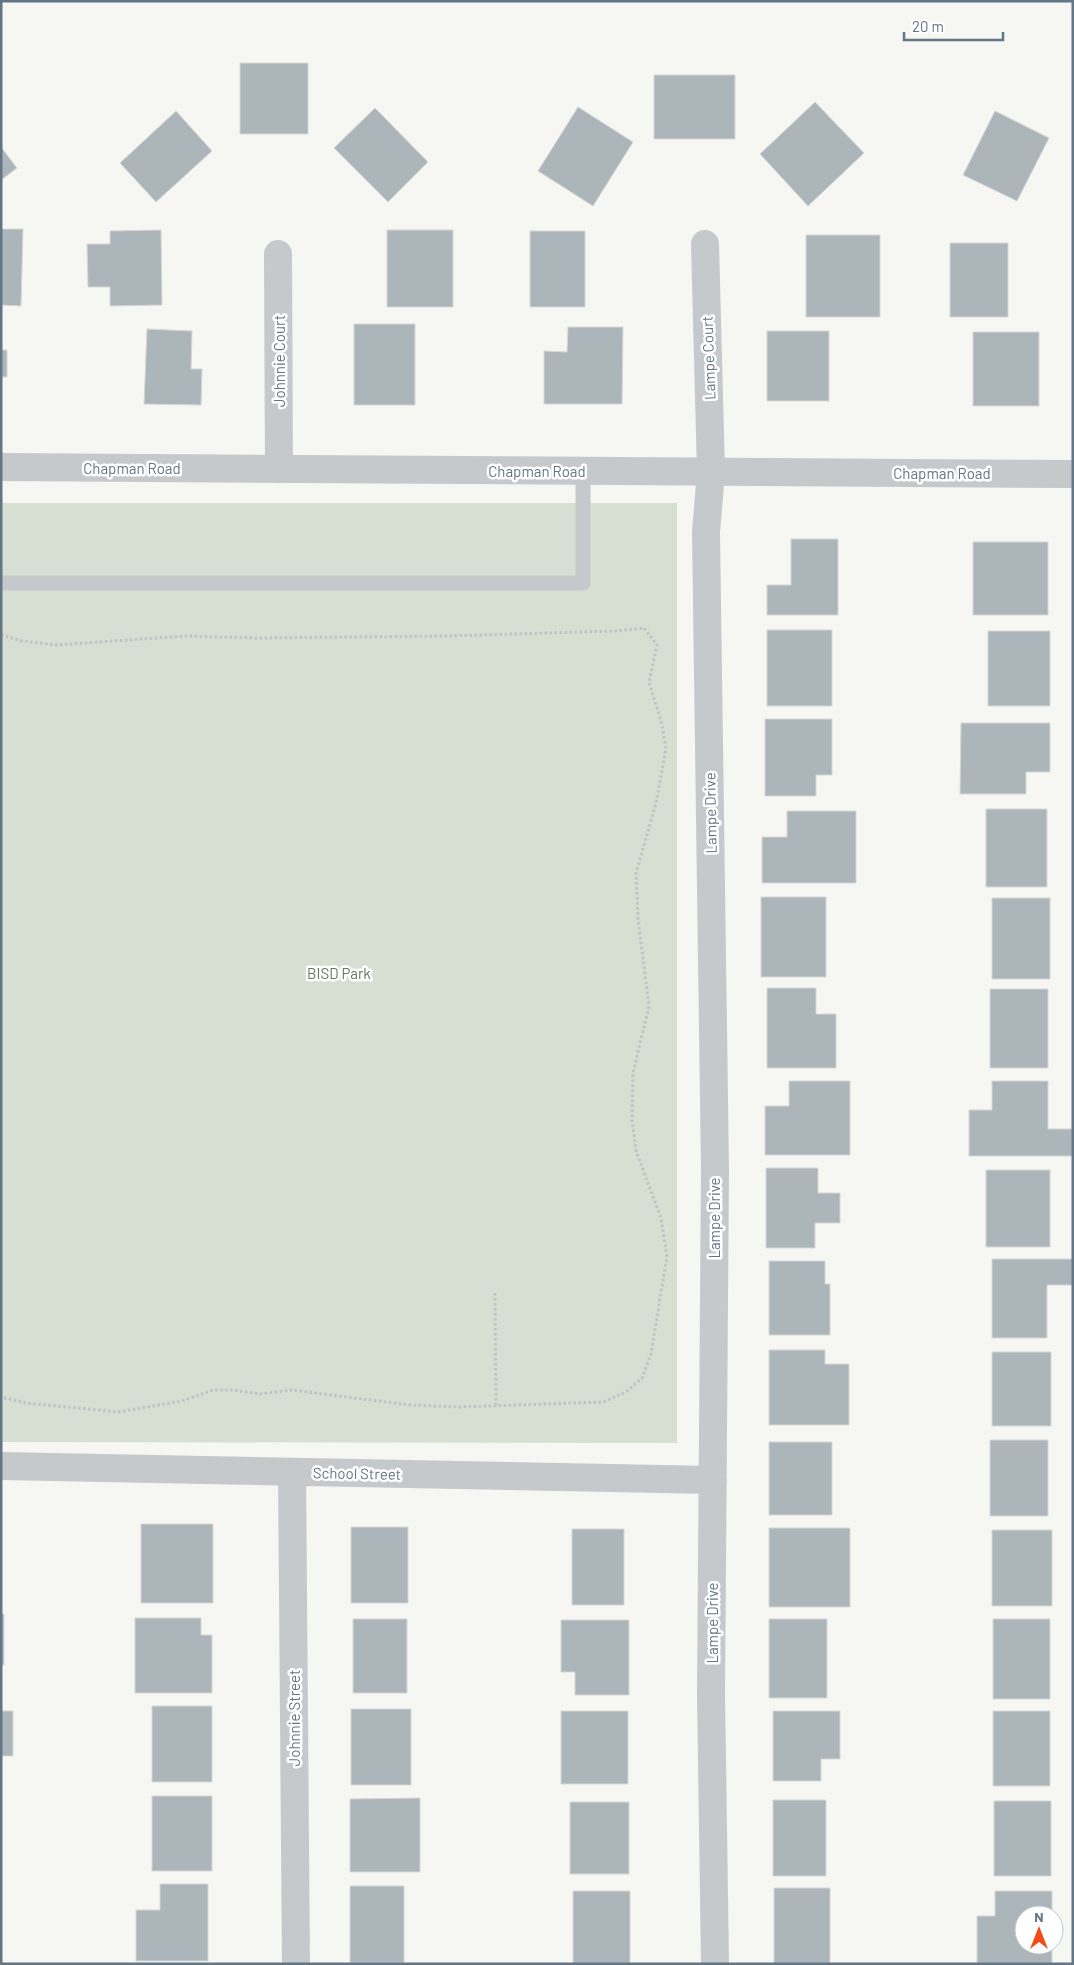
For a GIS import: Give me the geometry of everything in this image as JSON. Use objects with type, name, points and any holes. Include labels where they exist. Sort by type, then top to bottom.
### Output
[{"type":"street","name":"Lampe Court","points":[[705,244],[710,472]]},
{"type":"street","name":"Johnnie Court","points":[[278,254],[280,469]]},
{"type":"street","name":"Chapman Road","points":[[1,468],[1073,474]]},
{"type":"street","name":"Lampe Drive","points":[[710,472],[706,532],[715,1170],[712,1693],[715,1964]]},
{"type":"street","name":"School Street","points":[[1,1466],[713,1480]]},
{"type":"street","name":"Johnnie Street","points":[[292,1472],[296,1964]]},
{"type":"lane","points":[[1,583],[583,583],[583,471]]},
{"type":"path","points":[[1,635],[22,641],[57,645],[185,636],[258,638],[446,636],[615,632],[644,628],[657,645],[649,682],[662,725],[666,749],[656,803],[636,873],[638,919],[649,1006],[633,1073],[632,1110],[636,1151],[661,1218],[667,1256],[651,1354],[642,1378],[626,1392],[603,1402],[496,1406],[410,1405],[292,1390],[260,1394],[232,1390],[213,1390],[182,1401],[118,1412],[26,1403],[1,1398]]},
{"type":"path","points":[[495,1293],[496,1406]]},
{"type":"green space","name":"BISD Park","points":[[1,503],[677,503],[677,1443],[1,1442]]},
{"type":"building","points":[[240,63],[308,63],[308,134],[240,134]]},
{"type":"building","points":[[654,75],[735,75],[735,139],[654,139]]},
{"type":"building","points":[[815,102],[864,153],[808,206],[760,154]]},
{"type":"building","points":[[578,107],[633,142],[593,206],[538,171]]},
{"type":"building","points":[[375,108],[428,162],[388,202],[334,148]]},
{"type":"building","points":[[176,111],[212,151],[156,202],[120,163]]},
{"type":"building","points":[[995,111],[1049,138],[1017,201],[963,175]]},
{"type":"building","points":[[1,147],[17,168],[1,180]]},
{"type":"building","points":[[1,229],[23,229],[21,306],[1,305]]},
{"type":"building","points":[[161,230],[162,305],[110,306],[110,287],[88,287],[87,244],[110,244],[110,231]]},
{"type":"building","points":[[387,230],[453,230],[453,307],[387,307]]},
{"type":"building","points":[[530,231],[585,231],[585,307],[530,307]]},
{"type":"building","points":[[806,235],[880,235],[880,317],[806,317]]},
{"type":"building","points":[[950,243],[1008,243],[1008,317],[950,317]]},
{"type":"building","points":[[354,324],[415,324],[415,405],[354,405]]},
{"type":"building","points":[[568,327],[623,327],[622,404],[544,404],[544,351],[567,352]]},
{"type":"building","points":[[147,329],[192,331],[191,369],[202,369],[201,405],[144,404]]},
{"type":"building","points":[[767,331],[829,331],[829,401],[767,401]]},
{"type":"building","points":[[973,332],[1039,332],[1039,406],[973,406]]},
{"type":"building","points":[[1,350],[7,350],[7,377],[1,377]]},
{"type":"building","points":[[791,539],[838,539],[838,615],[767,615],[767,585],[791,585]]},
{"type":"building","points":[[973,542],[1048,542],[1048,615],[973,615]]},
{"type":"building","points":[[767,630],[832,630],[832,706],[767,706]]},
{"type":"building","points":[[988,631],[1050,631],[1050,706],[988,706]]},
{"type":"building","points":[[765,719],[832,719],[832,775],[816,775],[816,796],[765,796]]},
{"type":"building","points":[[961,723],[1050,723],[1050,772],[1026,772],[1026,794],[960,794]]},
{"type":"building","points":[[986,809],[1047,809],[1047,887],[986,887]]},
{"type":"building","points":[[787,811],[856,811],[856,883],[762,883],[762,837],[787,837]]},
{"type":"building","points":[[761,897],[826,897],[826,977],[761,977]]},
{"type":"building","points":[[992,898],[1050,898],[1050,979],[992,979]]},
{"type":"building","points":[[767,988],[816,988],[816,1014],[836,1014],[836,1068],[767,1068]]},
{"type":"building","points":[[990,989],[1048,989],[1048,1068],[990,1068]]},
{"type":"building","points":[[789,1081],[850,1081],[850,1155],[765,1155],[765,1106],[789,1106]]},
{"type":"building","points":[[992,1081],[1048,1081],[1048,1129],[1073,1129],[1073,1156],[969,1156],[969,1110],[992,1110]]},
{"type":"building","points":[[766,1168],[818,1168],[818,1193],[840,1193],[840,1223],[815,1223],[815,1248],[766,1248]]},
{"type":"building","points":[[986,1170],[1050,1170],[1050,1247],[986,1247]]},
{"type":"building","points":[[992,1259],[1073,1259],[1073,1285],[1047,1285],[1047,1338],[992,1338]]},
{"type":"building","points":[[769,1261],[825,1261],[825,1284],[830,1284],[830,1335],[769,1335]]},
{"type":"building","points":[[769,1350],[825,1350],[825,1364],[849,1364],[849,1425],[769,1425]]},
{"type":"building","points":[[992,1352],[1051,1352],[1051,1426],[992,1426]]},
{"type":"building","points":[[990,1440],[1048,1440],[1048,1516],[990,1516]]},
{"type":"building","points":[[769,1442],[832,1442],[832,1515],[769,1515]]},
{"type":"building","points":[[141,1524],[213,1524],[213,1603],[141,1603]]},
{"type":"building","points":[[351,1527],[408,1527],[408,1603],[351,1603]]},
{"type":"building","points":[[769,1528],[850,1528],[850,1607],[769,1607]]},
{"type":"building","points":[[572,1529],[624,1529],[624,1605],[572,1605]]},
{"type":"building","points":[[992,1530],[1052,1530],[1052,1606],[992,1606]]},
{"type":"building","points":[[1,1614],[4,1614],[4,1665],[1,1665]]},
{"type":"building","points":[[135,1618],[201,1618],[201,1635],[212,1635],[212,1693],[135,1693]]},
{"type":"building","points":[[353,1619],[407,1619],[407,1693],[353,1693]]},
{"type":"building","points":[[769,1619],[827,1619],[827,1698],[769,1698]]},
{"type":"building","points":[[993,1619],[1050,1619],[1050,1699],[993,1699]]},
{"type":"building","points":[[561,1620],[629,1620],[629,1695],[575,1695],[575,1672],[561,1672]]},
{"type":"building","points":[[152,1706],[212,1706],[212,1782],[152,1782]]},
{"type":"building","points":[[351,1709],[411,1709],[411,1785],[351,1785]]},
{"type":"building","points":[[1,1711],[13,1711],[13,1756],[1,1756]]},
{"type":"building","points":[[561,1711],[628,1711],[628,1784],[561,1784]]},
{"type":"building","points":[[773,1711],[840,1711],[840,1759],[821,1759],[821,1781],[773,1781]]},
{"type":"building","points":[[993,1711],[1050,1711],[1050,1786],[993,1786]]},
{"type":"building","points":[[152,1796],[212,1796],[212,1871],[152,1871]]},
{"type":"building","points":[[420,1798],[420,1872],[350,1872],[350,1799]]},
{"type":"building","points":[[773,1800],[826,1800],[826,1876],[773,1876]]},
{"type":"building","points":[[994,1801],[1051,1801],[1051,1876],[994,1876]]},
{"type":"building","points":[[570,1802],[629,1802],[629,1874],[570,1874]]},
{"type":"building","points":[[160,1884],[208,1884],[208,1961],[136,1961],[136,1910],[160,1910]]},
{"type":"building","points":[[350,1886],[404,1886],[404,1963],[350,1963]]},
{"type":"building","points":[[774,1888],[830,1888],[830,1964],[774,1964]]},
{"type":"building","points":[[573,1891],[630,1891],[630,1964],[573,1964]]},
{"type":"building","points":[[995,1891],[1052,1891],[1052,1905],[1014,1905],[1014,1955],[1052,1955],[1052,1964],[977,1964],[977,1916],[995,1916]]}]
